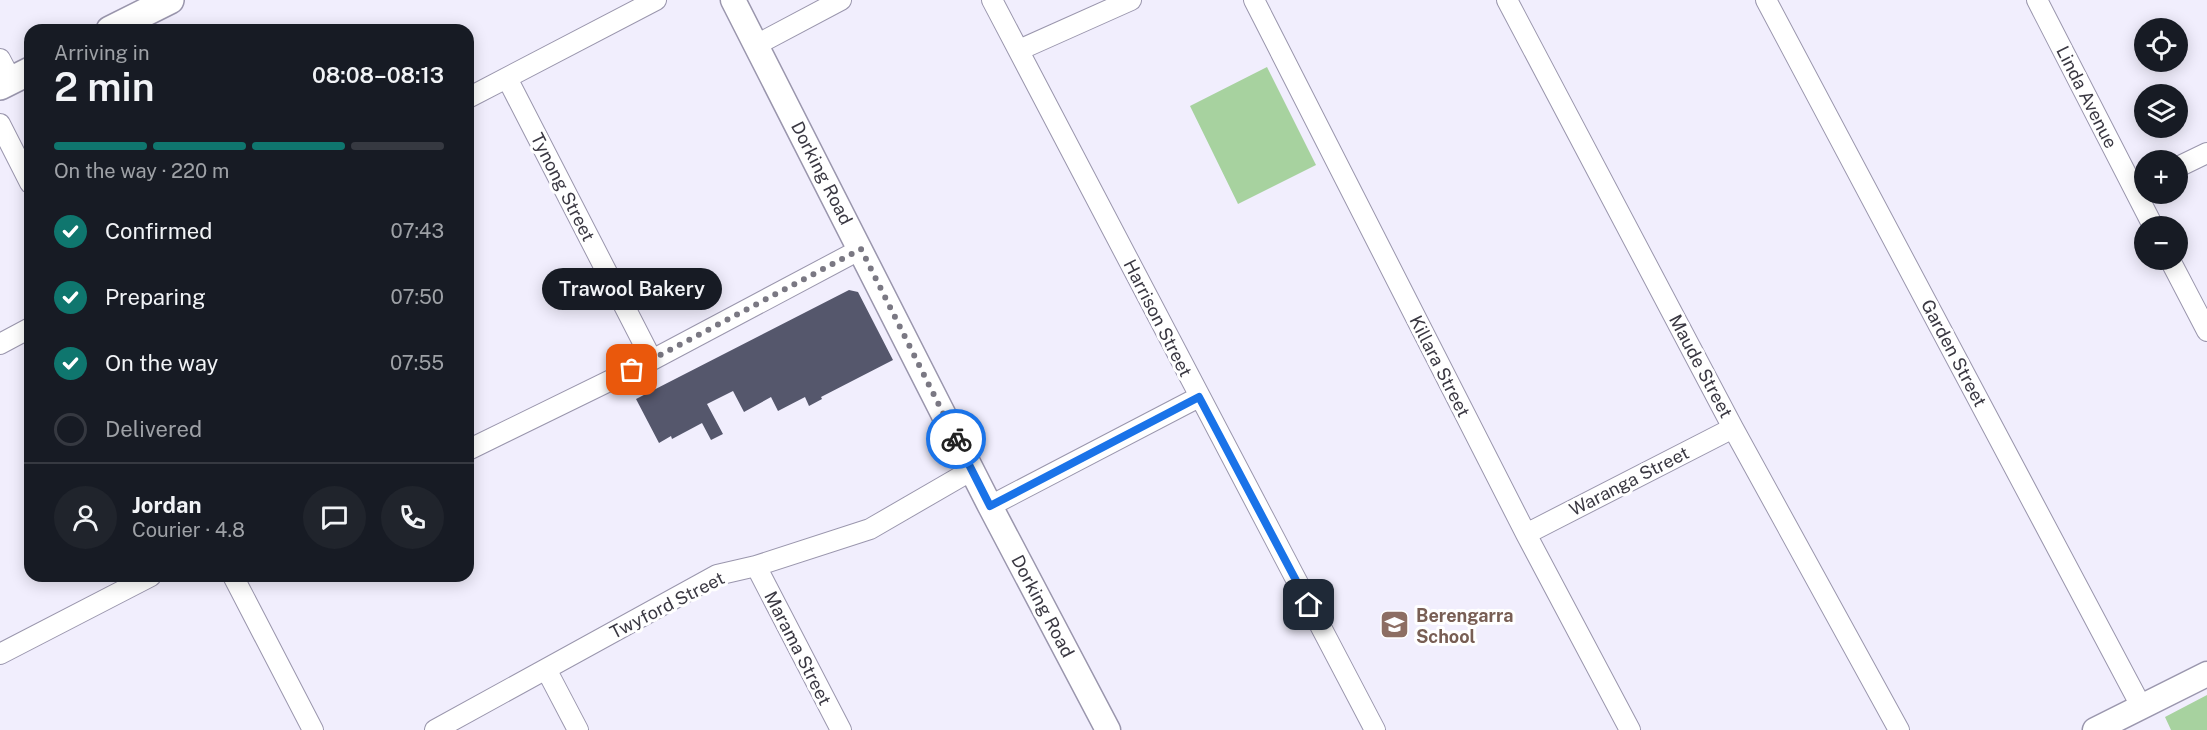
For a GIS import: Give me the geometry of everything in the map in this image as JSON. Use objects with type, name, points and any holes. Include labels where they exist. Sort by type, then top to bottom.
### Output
[{"type":"main road","points":[[122,24],[170,0]]},
{"type":"street","points":[[474,95],[656,0]]},
{"type":"street","name":"Dorking Road","points":[[733,0],[990,506],[1108,730]]},
{"type":"street","points":[[756,45],[841,0]]},
{"type":"street","name":"Harrison Street","points":[[992,0],[1375,730]]},
{"type":"street","points":[[1019,50],[1131,0]]},
{"type":"street","name":"Killara Street","points":[[1254,0],[1526,534],[1630,730]]},
{"type":"street","name":"Maude Street","points":[[1507,0],[1733,428],[1899,730]]},
{"type":"street","name":"Garden Street","points":[[1766,0],[2141,706]]},
{"type":"street","name":"Linda Avenue","points":[[2037,0],[2134,176]]},
{"type":"street","name":"Tynong Street","points":[[507,78],[652,360]]},
{"type":"street","points":[[0,123],[24,171]]},
{"type":"street","points":[[2188,162],[2207,153]]},
{"type":"street","points":[[474,447],[652,360],[861,249]]},
{"type":"street","points":[[2175,270],[2207,331]]},
{"type":"street","points":[[0,344],[24,331]]},
{"type":"street","points":[[990,506],[1199,397]]},
{"type":"street","name":"Waranga Street","points":[[1526,534],[1733,428]]},
{"type":"street","name":"Twyford Street","points":[[435,730],[717,575],[756,566],[870,529],[972,470]]},
{"type":"street","name":"Marama Street","points":[[756,566],[841,730]]},
{"type":"street","points":[[0,654],[139,582]]},
{"type":"street","points":[[238,582],[313,730]]},
{"type":"street","points":[[546,669],[578,730]]},
{"type":"street","points":[[2095,730],[2207,674]]},
{"type":"green space","points":[[1267,67],[1316,165],[1238,204],[1190,106]]},
{"type":"green space","points":[[2207,695],[2207,730],[2171,730],[2165,717]]},
{"type":"building","points":[[849,290],[858,292],[893,360],[821,397],[822,399],[809,406],[805,397],[778,411],[771,397],[744,412],[733,391],[707,404],[723,434],[711,440],[702,423],[672,439],[671,436],[659,443],[636,399]]},
{"type":"way so far","points":[[632,370],[861,249],[956,439]]},
{"type":"place","name":"Trawool Bakery","points":[[632,370]]},
{"type":"place","name":"Berengarra School","points":[[1395,625]]},
{"type":"route","points":[[956,439],[990,506],[1199,397],[1309,605]]}]
